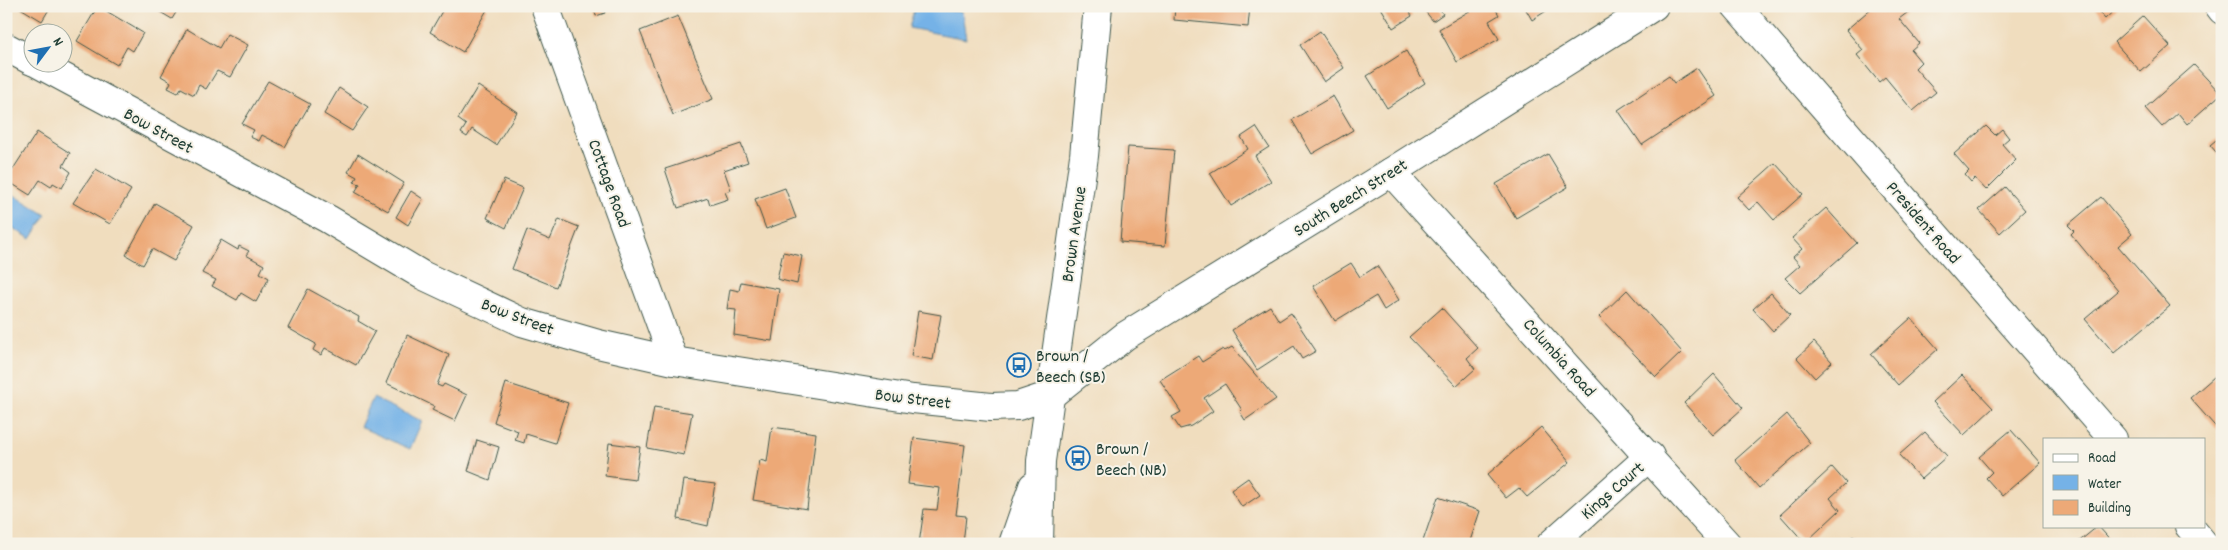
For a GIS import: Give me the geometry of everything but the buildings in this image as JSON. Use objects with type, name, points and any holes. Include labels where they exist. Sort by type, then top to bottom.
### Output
[{"type":"street","name":"Cottage Road","points":[[545,6],[674,361]]},
{"type":"street","name":"Brown Avenue","points":[[1039,544],[1041,461],[1052,395],[1084,156],[1098,6]]},
{"type":"street","name":"South Beech Street","points":[[1052,395],[1125,336],[1391,172],[1654,6]]},
{"type":"street","name":"President Road","points":[[1736,6],[2111,438]]},
{"type":"street","points":[[2219,6],[2222,10]]},
{"type":"street","name":"Bow Street","points":[[6,47],[22,56]]},
{"type":"street","name":"Bow Street","points":[[53,72],[328,219],[422,275],[522,322],[598,344],[674,361],[913,399],[991,407],[1018,406],[1052,395]]},
{"type":"street","name":"Columbia Road","points":[[1391,172],[1728,544]]},
{"type":"street","name":"Kings Court","points":[[1550,544],[1650,456]]},
{"type":"street","name":"Brown Avenue","points":[[1013,544],[1041,461]]},
{"type":"street","points":[[2191,528],[2204,544]]},
{"type":"water","points":[[915,6],[962,12],[966,39],[909,28]]},
{"type":"water","points":[[6,190],[46,215],[31,239],[6,224]]},
{"type":"water","points":[[373,398],[422,421],[410,449],[360,427]]},
{"type":"place","name":"Brown / Beech (SB)","points":[[1019,365]]},
{"type":"place","name":"Brown / Beech (NB)","points":[[1078,458]]}]
